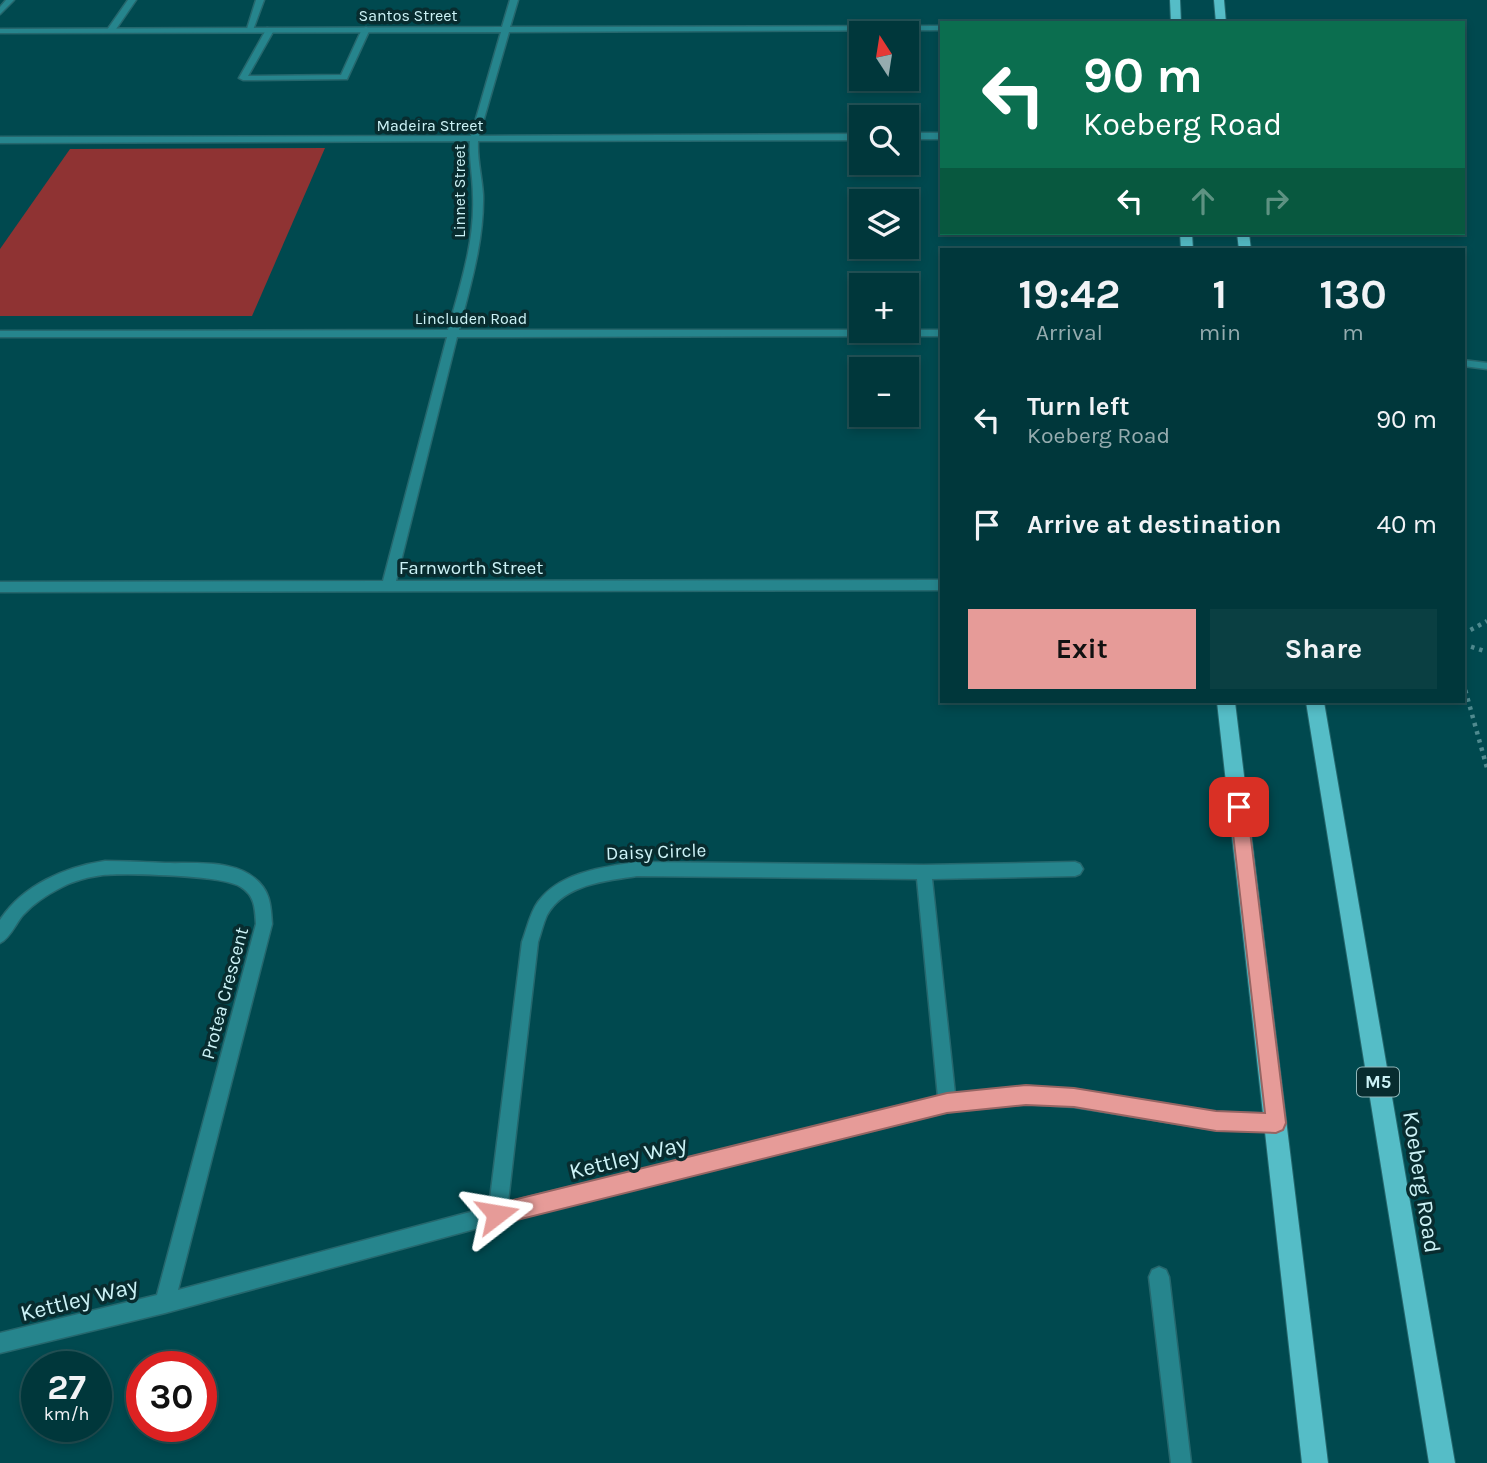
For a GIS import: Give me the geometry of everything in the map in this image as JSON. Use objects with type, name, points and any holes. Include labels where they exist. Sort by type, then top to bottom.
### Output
[{"type":"main road","points":[[1175,0],[1176,21]]},
{"type":"main road","points":[[1219,0],[1222,21]]},
{"type":"main road","points":[[1226,703],[1315,1463]]},
{"type":"main road","name":"Koeberg Road","points":[[1315,703],[1442,1463]]},
{"type":"street","points":[[0,12],[10,0]]},
{"type":"street","points":[[111,30],[132,0]]},
{"type":"street","points":[[248,30],[260,0]]},
{"type":"street","name":"Linnet Street","points":[[388,586],[475,246],[478,195],[473,162],[474,139],[514,0]]},
{"type":"street","name":"Santos Street","points":[[0,31],[940,28]]},
{"type":"street","points":[[270,30],[243,78],[344,77],[366,29]]},
{"type":"street","name":"Madeira Street","points":[[0,140],[849,136]]},
{"type":"street","points":[[919,136],[940,136]]},
{"type":"street","name":"Lincluden Road","points":[[0,334],[940,333]]},
{"type":"street","points":[[1465,363],[1487,366]]},
{"type":"street","name":"Farnworth Street","points":[[0,587],[940,584]]},
{"type":"street","name":"Protea Crescent","points":[[0,935],[20,908],[46,888],[77,874],[104,869],[231,872],[256,890],[263,905],[264,924],[165,1303]]},
{"type":"street","name":"Daisy Circle","points":[[497,1214],[530,942],[543,907],[564,887],[595,875],[637,869],[924,872],[1075,869]]},
{"type":"street","points":[[924,872],[947,1103]]},
{"type":"street","name":"Kettley Way","points":[[0,1343],[165,1303],[497,1214],[947,1103],[1026,1095],[1074,1098],[1216,1121],[1276,1123]]},
{"type":"street","points":[[1158,1277],[1181,1463]]},
{"type":"path","points":[[1465,633],[1487,621]]},
{"type":"path","points":[[1465,645],[1487,652]]},
{"type":"path","points":[[1465,689],[1487,768]]},
{"type":"shaded area","points":[[325,148],[252,316],[0,316],[0,249],[70,149]]},
{"type":"route","points":[[497,1214],[947,1103],[1026,1095],[1074,1098],[1216,1121],[1276,1123],[1239,807]]}]
